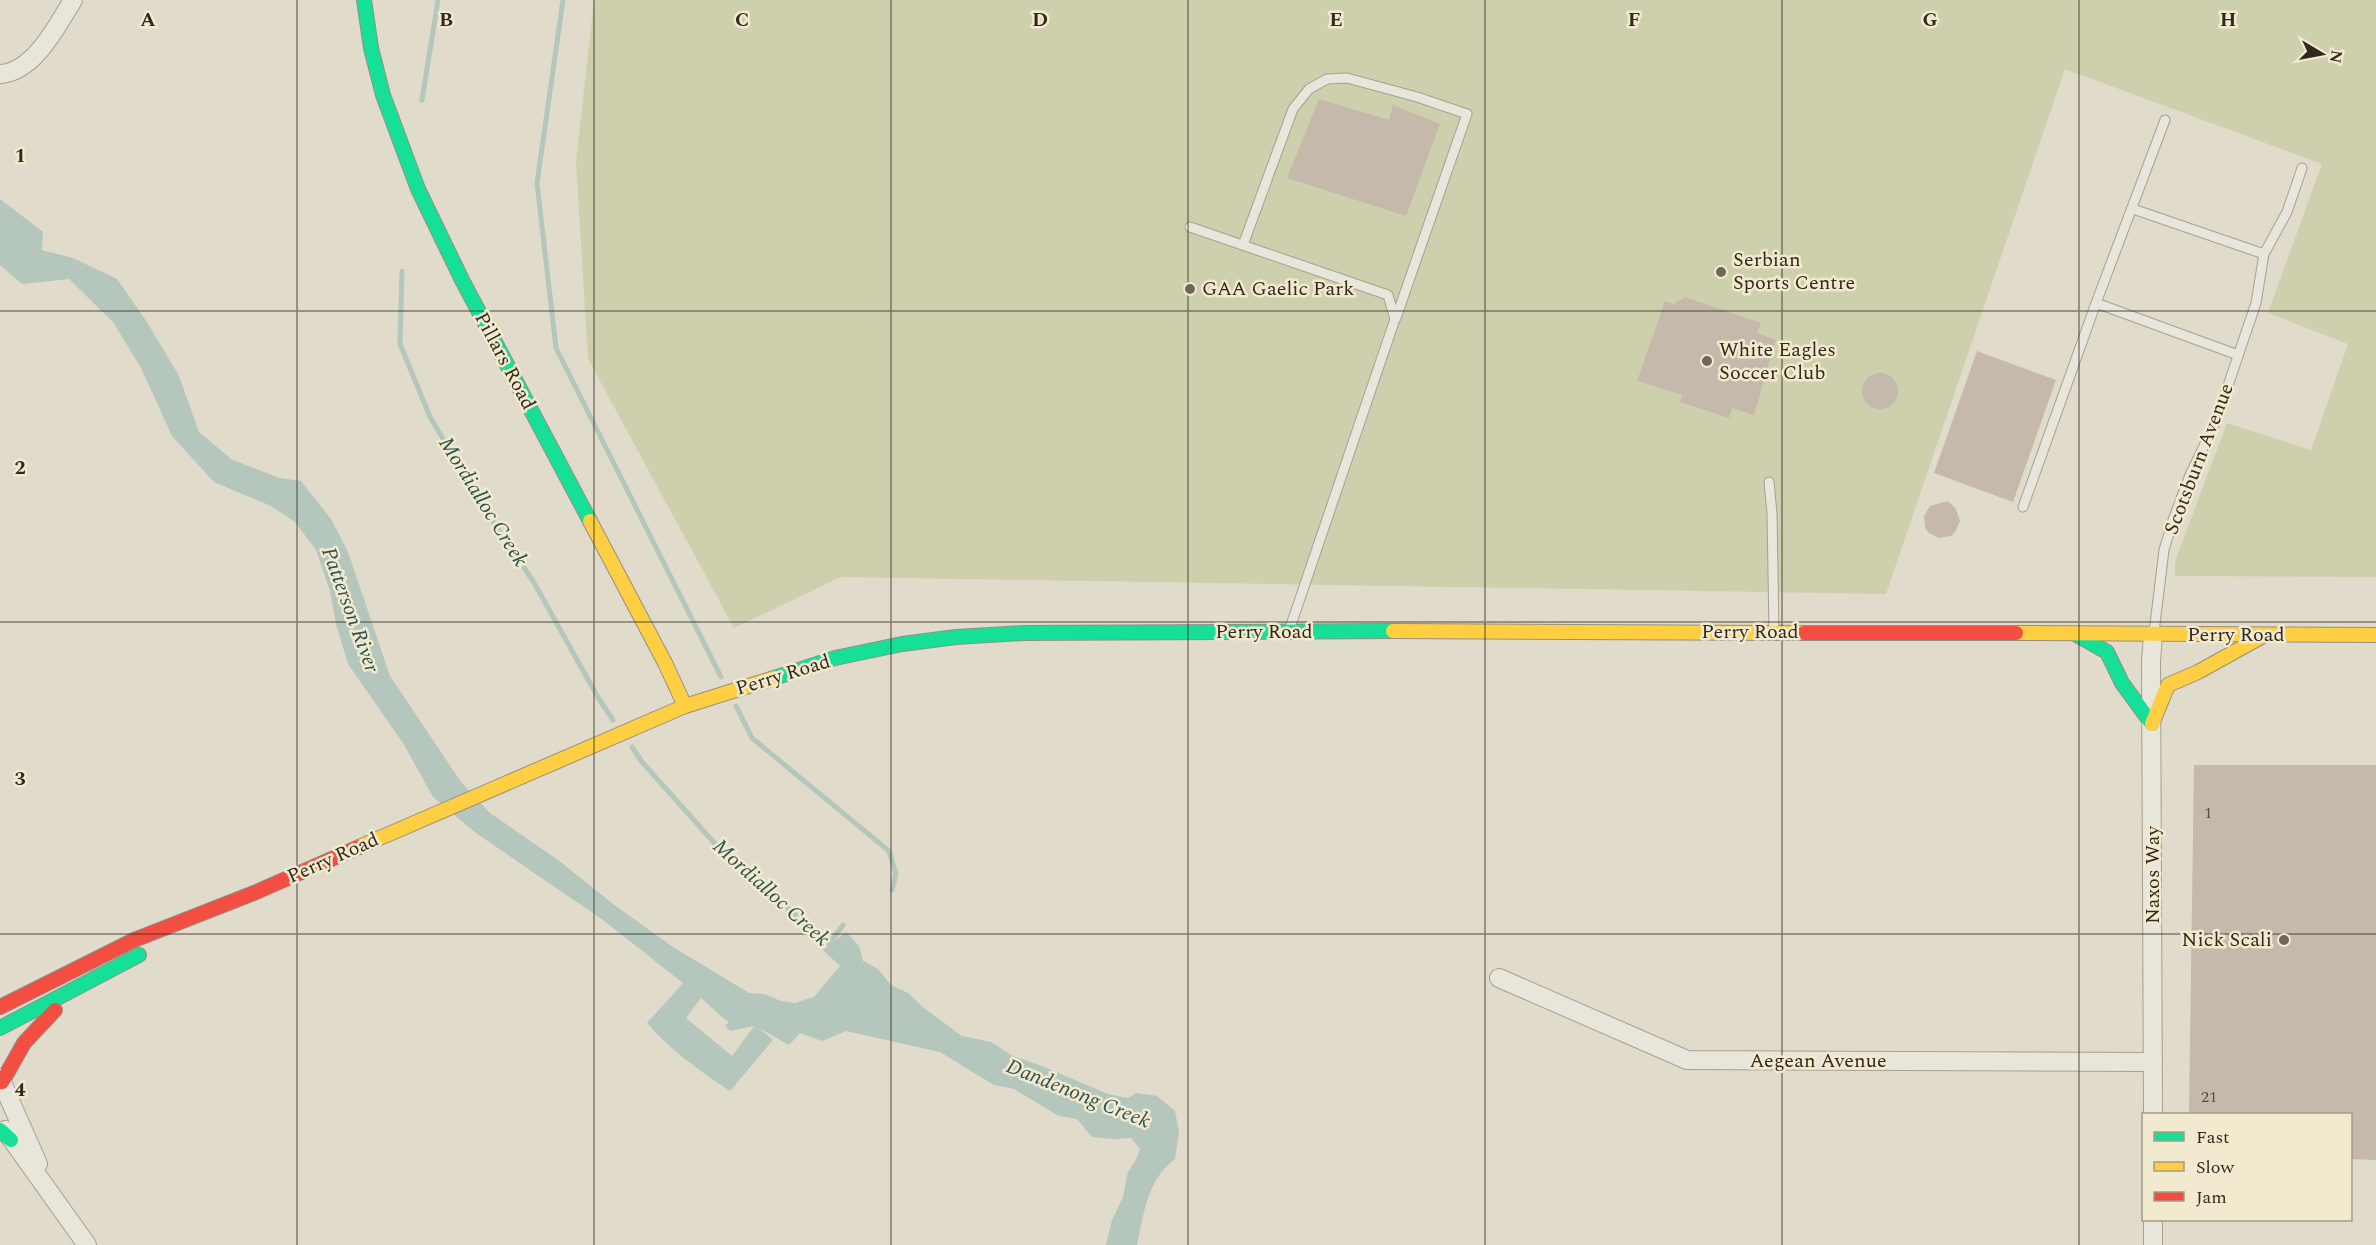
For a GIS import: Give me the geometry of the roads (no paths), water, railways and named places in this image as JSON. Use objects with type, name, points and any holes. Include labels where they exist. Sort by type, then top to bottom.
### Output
[{"type":"main road","name":"Pillars Road","points":[[364,0],[375,68],[425,204],[458,272],[665,663],[685,706]]},
{"type":"main road","name":"Perry Road","points":[[0,1007],[134,940],[176,922],[205,914],[685,706],[753,682],[835,658],[902,644],[956,637],[1024,633],[2376,635]]},
{"type":"main road","points":[[2074,634],[2107,652],[2122,683],[2152,724]]},
{"type":"main road","points":[[2152,724],[2168,685],[2198,672],[2266,635]]},
{"type":"main road","name":"Perry Road","points":[[0,1028],[181,932],[205,914]]},
{"type":"main road","points":[[1,1080],[29,1034],[88,983]]},
{"type":"street","points":[[0,74],[32,60],[49,39],[73,0]]},
{"type":"street","name":"Naxos Way","points":[[2153,635],[2151,661],[2153,1113]]},
{"type":"street","name":"Aegean Avenue","points":[[1499,978],[1687,1060],[2153,1062]]},
{"type":"street","points":[[1,1080],[49,1190]]},
{"type":"street","points":[[0,1121],[5,1135],[49,1190],[87,1245]]},
{"type":"street","points":[[2153,1221],[2153,1245]]},
{"type":"lane","points":[[1243,245],[1293,109],[1309,88],[1327,79],[1347,78],[1417,97],[1467,114],[1289,632]]},
{"type":"lane","points":[[2023,507],[2165,120]]},
{"type":"lane","name":"Scotsburn Avenue","points":[[2153,635],[2164,550],[2173,520],[2190,475],[2216,421],[2256,303],[2264,254],[2287,212],[2302,168]]},
{"type":"lane","points":[[2133,209],[2264,254]]},
{"type":"lane","points":[[1190,227],[1388,295],[1395,319]]},
{"type":"lane","points":[[2096,303],[2238,355]]},
{"type":"lane","points":[[1769,482],[1772,513],[1774,633]]},
{"type":"water","points":[[0,199],[43,232],[42,250],[73,258],[117,279],[147,322],[179,376],[199,432],[231,459],[279,478],[301,481],[331,519],[348,552],[390,676],[461,782],[490,813],[558,860],[613,904],[673,947],[749,993],[764,994],[781,1001],[795,1003],[814,997],[840,966],[823,950],[846,932],[859,946],[863,961],[878,969],[891,985],[908,993],[962,1036],[991,1042],[1013,1056],[1108,1094],[1128,1098],[1136,1093],[1157,1096],[1175,1111],[1179,1132],[1175,1159],[1158,1177],[1148,1198],[1137,1245],[1106,1245],[1112,1220],[1123,1197],[1128,1172],[1140,1149],[1131,1138],[1092,1137],[1077,1119],[1059,1116],[1014,1089],[994,1085],[940,1052],[846,1031],[822,1041],[800,1033],[789,1045],[759,1028],[773,1040],[730,1091],[676,1052],[647,1023],[683,983],[603,920],[476,833],[433,797],[403,743],[348,664],[336,624],[330,591],[316,550],[295,522],[271,506],[214,482],[172,436],[141,368],[113,322],[69,279],[22,284],[0,265]],"holes":[[[701,998],[729,1023],[725,1025],[730,1031],[754,1026],[732,1056],[686,1018]]]},
{"type":"waterway","name":"Mordialloc Creek","points":[[422,100],[438,0]]},
{"type":"waterway","points":[[563,0],[537,183],[556,348],[721,677]]},
{"type":"waterway","name":"Mordialloc Creek","points":[[402,271],[400,344],[430,417],[484,508],[533,581],[613,720]]},
{"type":"waterway","points":[[736,706],[752,738],[889,851],[896,874],[892,890]]},
{"type":"waterway","name":"Mordialloc Creek","points":[[632,747],[642,762],[718,847],[834,949]]},
{"type":"waterway","points":[[830,943],[843,925]]},
{"type":"place","name":"Serbian Sports Centre","points":[[1721,272]]},
{"type":"place","name":"GAA Gaelic Park","points":[[1190,289]]},
{"type":"place","name":"White Eagles Soccer Club","points":[[1707,361]]},
{"type":"place","name":"Nick Scali","points":[[2284,940]]},
{"type":"water label","name":"Patterson River","points":[[350,610]]},
{"type":"water label","name":"Dandenong Creek","points":[[1078,1094]]}]
